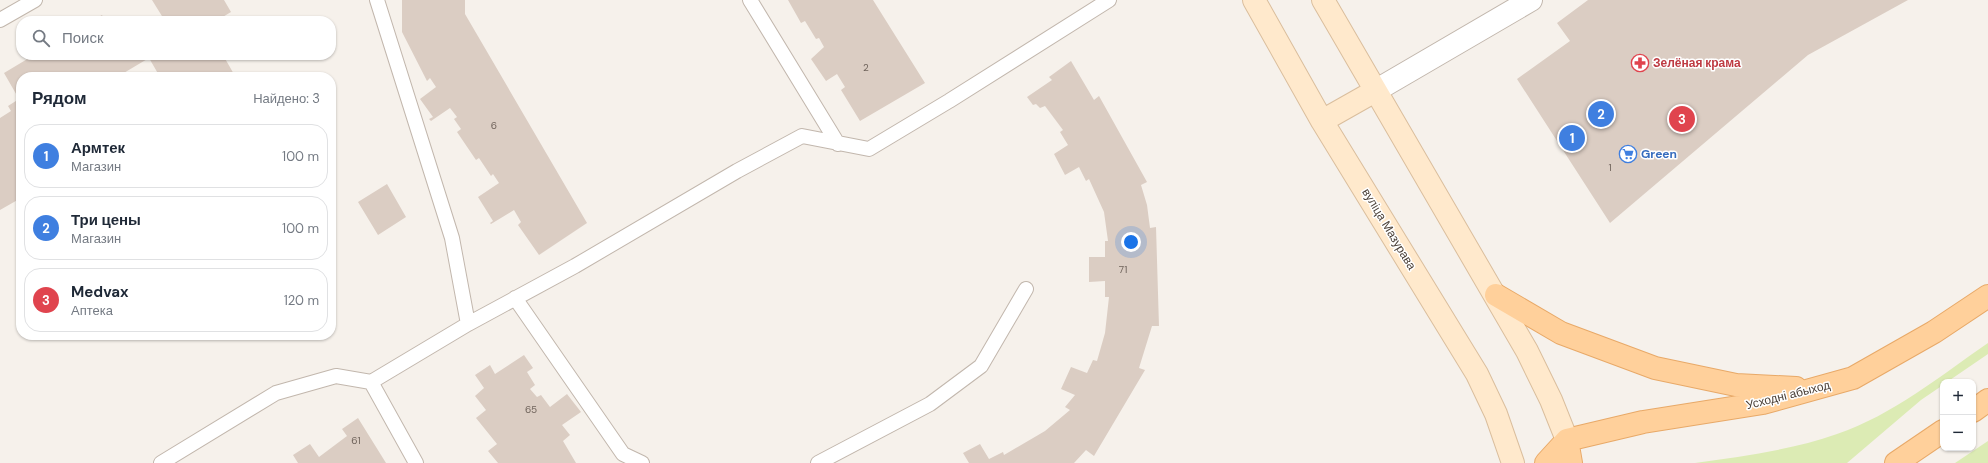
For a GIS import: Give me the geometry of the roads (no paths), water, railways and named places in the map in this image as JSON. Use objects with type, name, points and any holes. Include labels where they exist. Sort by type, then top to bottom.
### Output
[{"type":"main road","name":"вуліца Мазурава","points":[[1254,0],[1322,121],[1477,374],[1496,414],[1513,463]]},
{"type":"main road","points":[[1323,0],[1496,295],[1527,351],[1551,400],[1567,440],[1571,463]]},
{"type":"main road","points":[[1322,121],[1375,91]]},
{"type":"main road","points":[[1496,295],[1561,332],[1655,368],[1736,385],[1815,389]]},
{"type":"main road","name":"Усходні абыход","points":[[1567,440],[1643,422],[1763,403],[1853,378],[1934,332],[1988,296]]},
{"type":"main road","points":[[1976,409],[1988,400]]},
{"type":"main road","points":[[1896,463],[1940,433]]},
{"type":"main road","points":[[1546,463],[1567,440]]},
{"type":"street","points":[[1375,91],[1531,0]]},
{"type":"lane","points":[[0,20],[35,0]]},
{"type":"lane","points":[[377,0],[452,238],[468,324]]},
{"type":"lane","points":[[750,0],[838,144]]},
{"type":"lane","points":[[161,463],[276,394],[336,376],[371,382],[468,324],[575,266],[737,171],[802,136],[869,149],[949,101],[1109,0]]},
{"type":"lane","points":[[818,463],[930,404],[981,366],[1026,288]]},
{"type":"lane","points":[[515,298],[623,454],[642,463]]},
{"type":"lane","points":[[371,382],[416,463]]},
{"type":"place","name":"Зелёная крама","points":[[1640,63]]},
{"type":"place","name":"Три цены","points":[[1601,114]]},
{"type":"place","name":"Medvax","points":[[1682,119]]},
{"type":"place","name":"Армтек","points":[[1572,138]]},
{"type":"place","name":"Green","points":[[1628,154]]}]
